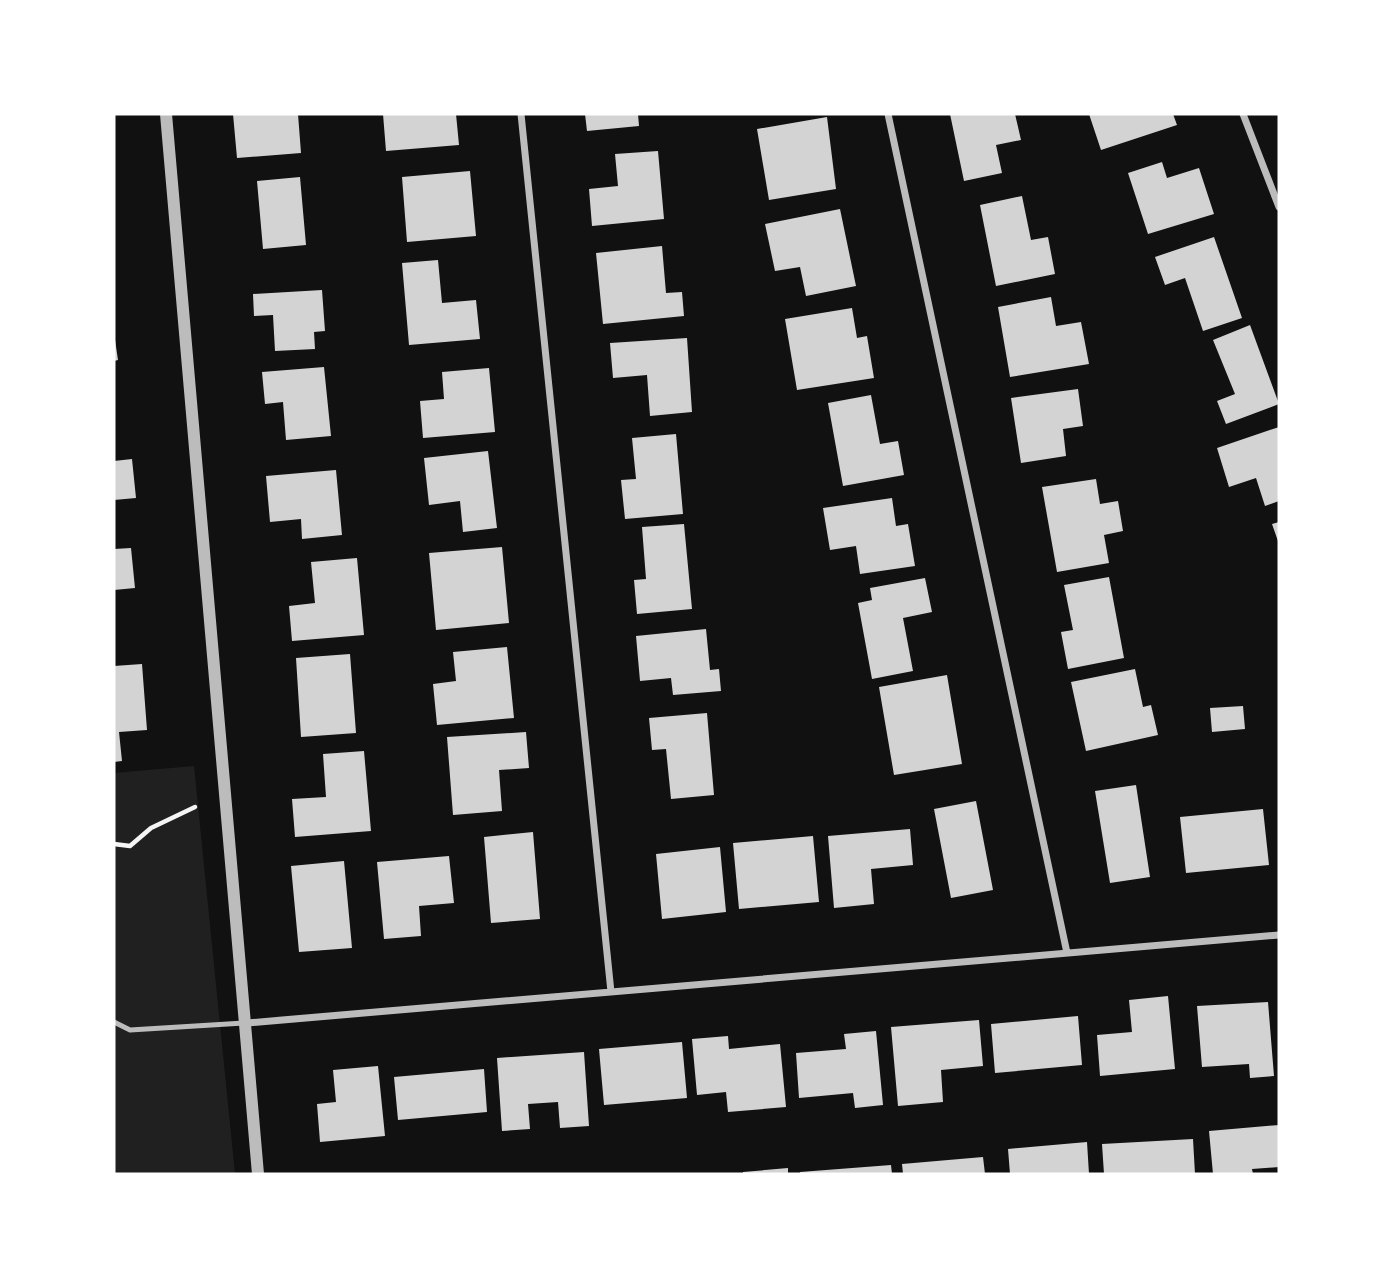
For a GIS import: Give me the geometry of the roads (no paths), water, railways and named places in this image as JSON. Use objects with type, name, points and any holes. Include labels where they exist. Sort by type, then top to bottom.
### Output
[{"type":"street","points":[[166,114],[258,1174]]},
{"type":"street","points":[[521,114],[611,992]]},
{"type":"street","points":[[888,114],[1067,953]]},
{"type":"street","points":[[1243,114],[1279,207]]},
{"type":"street","points":[[247,1023],[1279,934]]},
{"type":"lane","points":[[114,1022],[130,1030],[247,1023]]}]
